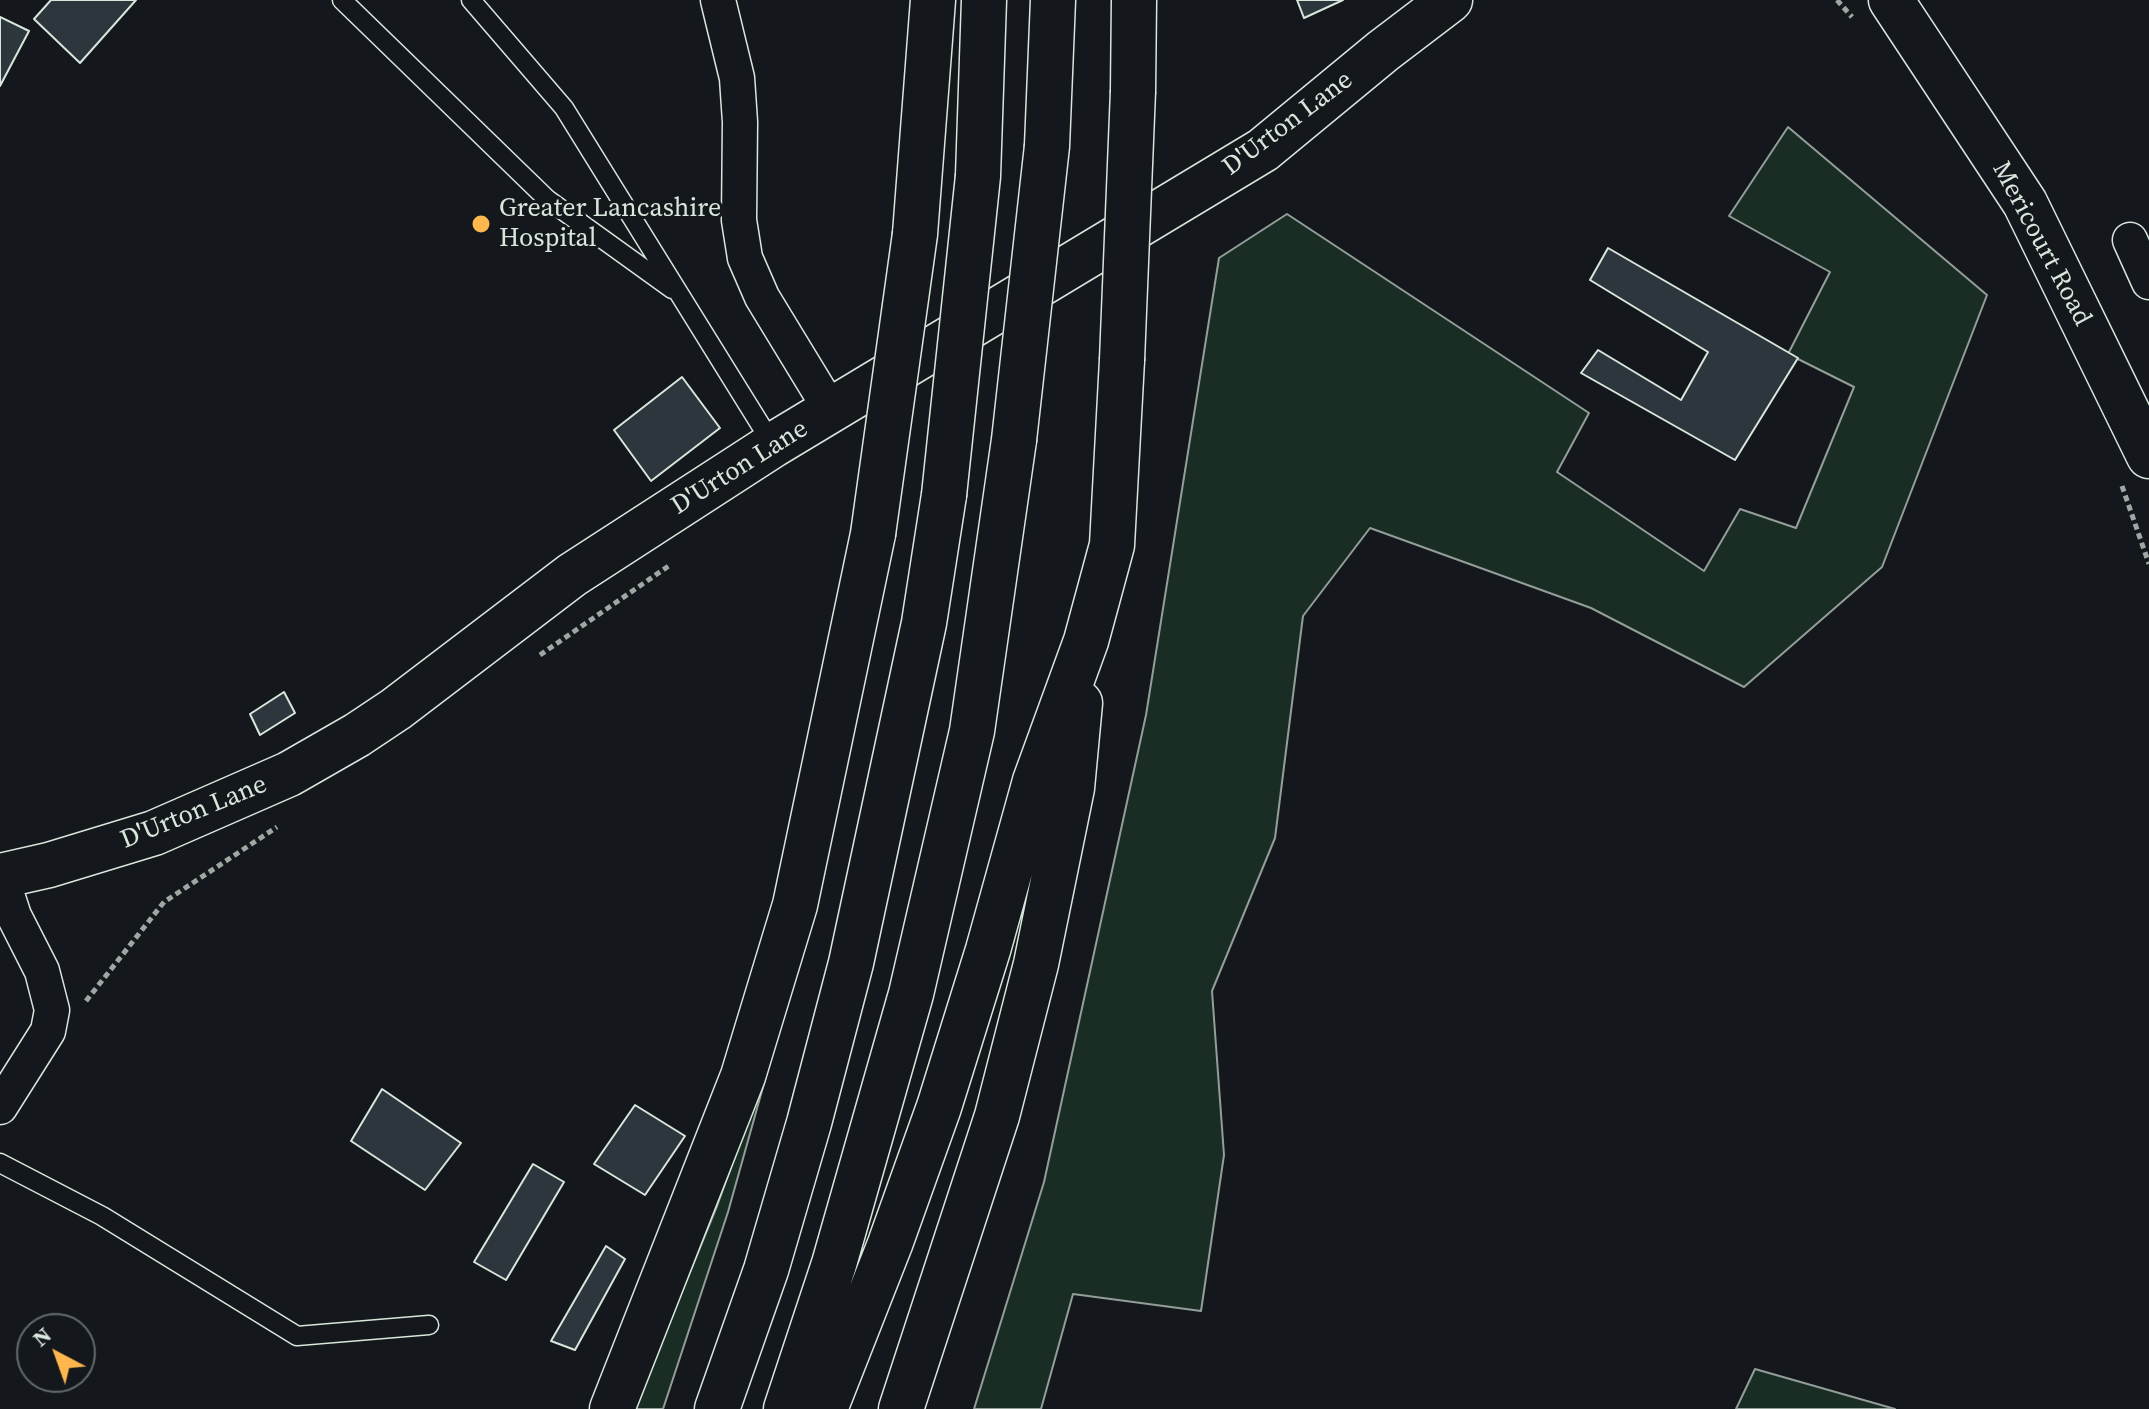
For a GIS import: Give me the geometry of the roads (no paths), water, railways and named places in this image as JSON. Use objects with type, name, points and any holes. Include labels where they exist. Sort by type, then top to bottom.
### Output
[{"type":"main road","points":[[612,1409],[743,1076],[790,919],[873,534],[915,234],[933,0]]},
{"type":"main road","points":[[717,1409],[766,1270],[809,1123],[851,963],[924,623],[944,495],[978,176],[984,0]]},
{"type":"main road","points":[[786,1409],[834,1264],[911,994],[972,731],[1014,440],[1047,146],[1053,0]]},
{"type":"main road","points":[[825,1409],[890,1244],[939,1107],[988,950],[1035,781],[1086,641],[1112,545],[1133,91],[1134,0]]},
{"type":"main road","name":"D'Urton Lane","points":[[1,876],[154,833],[244,795],[332,750],[396,709],[572,575],[773,445],[1263,150],[1450,0]]},
{"type":"main road","name":"Mericourt Road","points":[[1891,0],[2025,203],[2149,456]]},
{"type":"main road","points":[[901,1409],[997,1116],[1036,964],[1072,788],[1086,641]]},
{"type":"street","points":[[718,0],[737,78],[739,220],[745,258],[762,297],[832,412]]},
{"type":"street","points":[[2130,240],[2149,282]]},
{"type":"street","name":"D'Urton Lane","points":[[0,1107],[48,1031],[52,1010],[49,990],[14,916],[1,876]]},
{"type":"lane","points":[[342,0],[547,199],[681,295]]},
{"type":"lane","points":[[471,0],[564,108],[773,445]]},
{"type":"lane","points":[[0,1163],[102,1216],[297,1336],[429,1325]]},
{"type":"place","name":"Greater Lancashire Hospital","points":[[481,224]]}]
